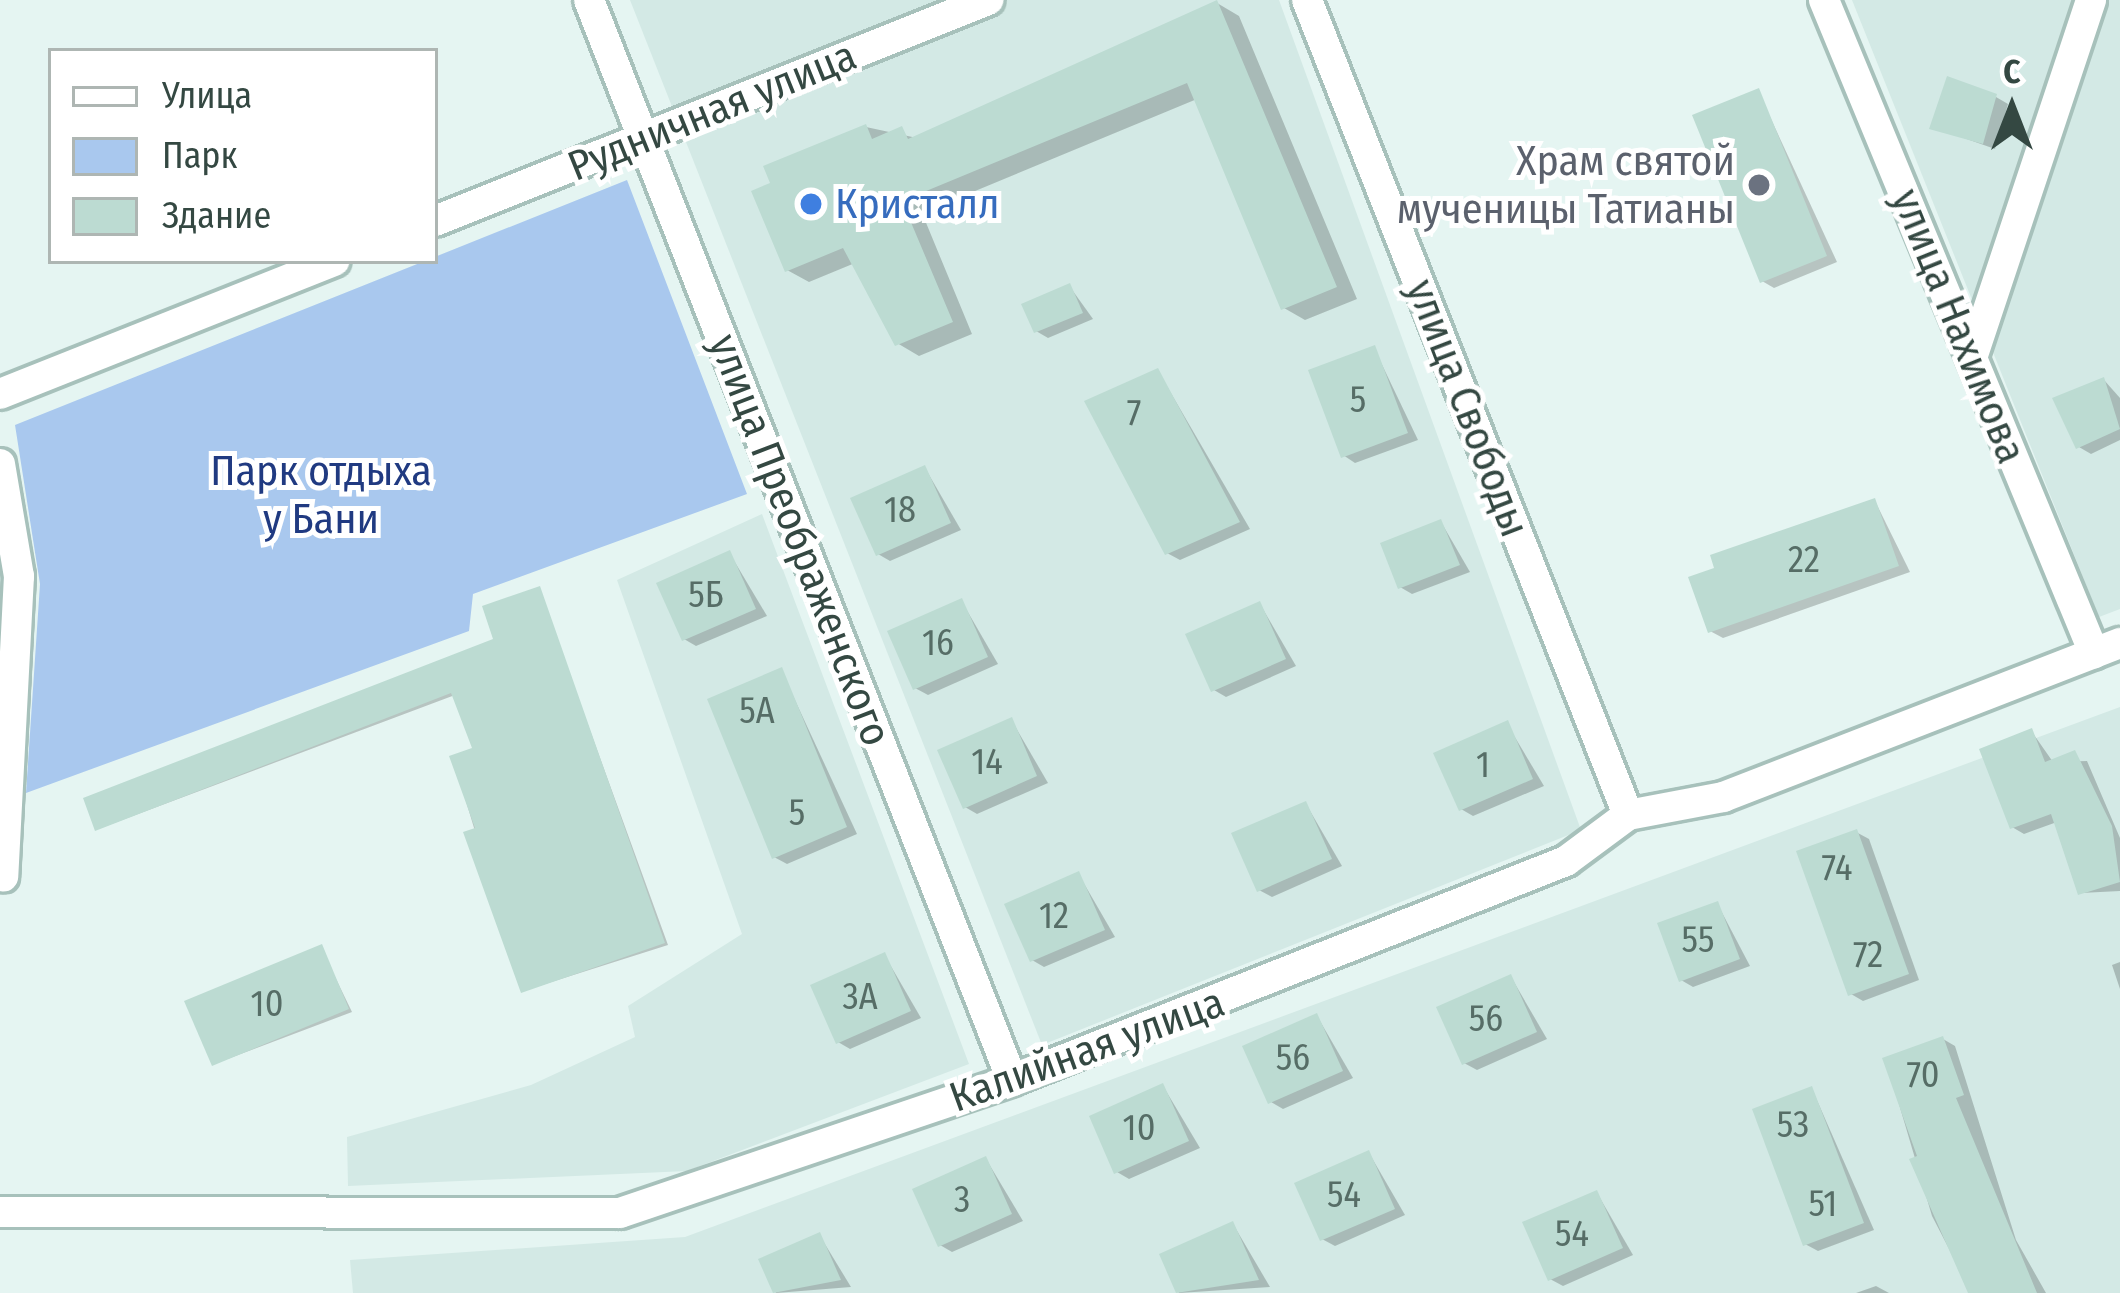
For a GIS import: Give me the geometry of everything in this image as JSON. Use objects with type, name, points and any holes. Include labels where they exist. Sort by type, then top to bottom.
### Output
[{"type":"street","name":"улица Преображенского","points":[[589,0],[1012,1080]]},
{"type":"street","name":"Рудничная улица","points":[[438,220],[988,0]]},
{"type":"street","name":"улица Свободы","points":[[1307,0],[1628,815]]},
{"type":"street","name":"улица Нахимова","points":[[1824,0],[1972,358],[2107,648]]},
{"type":"street","points":[[1972,358],[2091,0]]},
{"type":"street","points":[[0,394],[327,264]]},
{"type":"street","points":[[0,464],[19,576],[3,877]]},
{"type":"street","name":"Калийная улица","points":[[0,1211],[620,1213],[1012,1080],[1566,861],[1628,815],[1723,797],[2107,648]]},
{"type":"shaded area","points":[[630,0],[1279,0],[1581,830],[1042,1045]]},
{"type":"shaded area","points":[[1852,0],[2120,0],[2120,609],[2099,617]]},
{"type":"shaded area","points":[[762,514],[969,1064],[687,1171],[348,1186],[347,1137],[531,1085],[635,1037],[628,1006],[742,934],[617,580]]},
{"type":"shaded area","points":[[2120,707],[2120,1293],[353,1293],[350,1260],[685,1237]]},
{"type":"green space","name":"Парк отдыха у Бани","points":[[627,180],[747,494],[473,594],[469,631],[26,793],[40,584],[15,425],[417,264],[438,264],[438,256]]},
{"type":"building","points":[[1217,0],[1337,287],[1281,310],[1187,83],[902,201],[953,322],[895,346],[843,248],[785,272],[751,191],[770,183],[763,166],[866,124],[872,139],[902,126],[908,139]]},
{"type":"building","points":[[1947,76],[1997,94],[1983,144],[1929,129]]},
{"type":"building","name":"Храм святой мученицы Татианы","points":[[1759,88],[1827,256],[1760,283],[1692,115]]},
{"type":"building","points":[[1070,283],[1083,313],[1034,333],[1021,304]]},
{"type":"building","points":[[1375,345],[1408,433],[1341,458],[1308,370]]},
{"type":"building","points":[[1158,368],[1240,522],[1165,555],[1084,401]]},
{"type":"building","points":[[2104,377],[2120,429],[2076,449],[2052,398]]},
{"type":"building","points":[[925,465],[951,523],[876,556],[850,498]]},
{"type":"building","points":[[1875,498],[1899,566],[1708,633],[1688,577],[1714,568],[1710,555]]},
{"type":"building","points":[[1441,519],[1460,565],[1398,589],[1380,543]]},
{"type":"building","points":[[730,550],[756,609],[682,641],[656,583]]},
{"type":"building","points":[[540,586],[665,943],[521,993],[463,832],[475,828],[449,756],[472,748],[451,693],[95,831],[83,798],[493,639],[482,606]]},
{"type":"building","points":[[962,598],[988,657],[913,690],[887,631]]},
{"type":"building","points":[[1260,601],[1286,659],[1211,692],[1185,634]]},
{"type":"building","points":[[782,667],[847,827],[772,859],[707,699]]},
{"type":"building","points":[[1012,717],[1037,776],[963,809],[937,750]]},
{"type":"building","points":[[1508,720],[1533,779],[1459,811],[1433,753]]},
{"type":"building","points":[[2032,728],[2045,762],[2075,750],[2112,826],[2120,882],[2078,895],[2051,814],[2010,829],[1979,749]]},
{"type":"building","points":[[1306,801],[1332,859],[1257,892],[1231,833]]},
{"type":"building","points":[[1857,829],[1909,974],[1848,996],[1796,851]]},
{"type":"building","points":[[1079,871],[1105,930],[1030,962],[1004,904]]},
{"type":"building","points":[[1718,901],[1740,959],[1679,982],[1657,923]]},
{"type":"building","points":[[322,944],[349,1009],[212,1066],[184,1001]]},
{"type":"building","points":[[885,952],[911,1011],[836,1044],[810,985]]},
{"type":"building","points":[[1511,974],[1537,1032],[1462,1065],[1436,1007]]},
{"type":"building","points":[[1317,1013],[1343,1071],[1268,1104],[1242,1046]]},
{"type":"building","points":[[1943,1036],[1964,1095],[1956,1098],[2037,1293],[1968,1293],[1909,1159],[1917,1156],[1882,1058]]},
{"type":"building","points":[[1163,1083],[1189,1141],[1114,1174],[1089,1116]]},
{"type":"building","points":[[1812,1086],[1864,1223],[1803,1246],[1752,1109]]},
{"type":"building","points":[[1369,1150],[1395,1209],[1320,1241],[1294,1183]]},
{"type":"building","points":[[986,1156],[1012,1214],[938,1247],[912,1189]]},
{"type":"building","points":[[1597,1190],[1623,1248],[1548,1281],[1522,1222]]},
{"type":"building","points":[[1233,1221],[1259,1280],[1176,1293],[1159,1254]]},
{"type":"building","points":[[820,1232],[841,1280],[773,1293],[758,1259]]},
{"type":"place","name":"Храм святой мученицы Татианы","points":[[1759,185]]},
{"type":"place","name":"Кристалл","points":[[811,204]]}]
